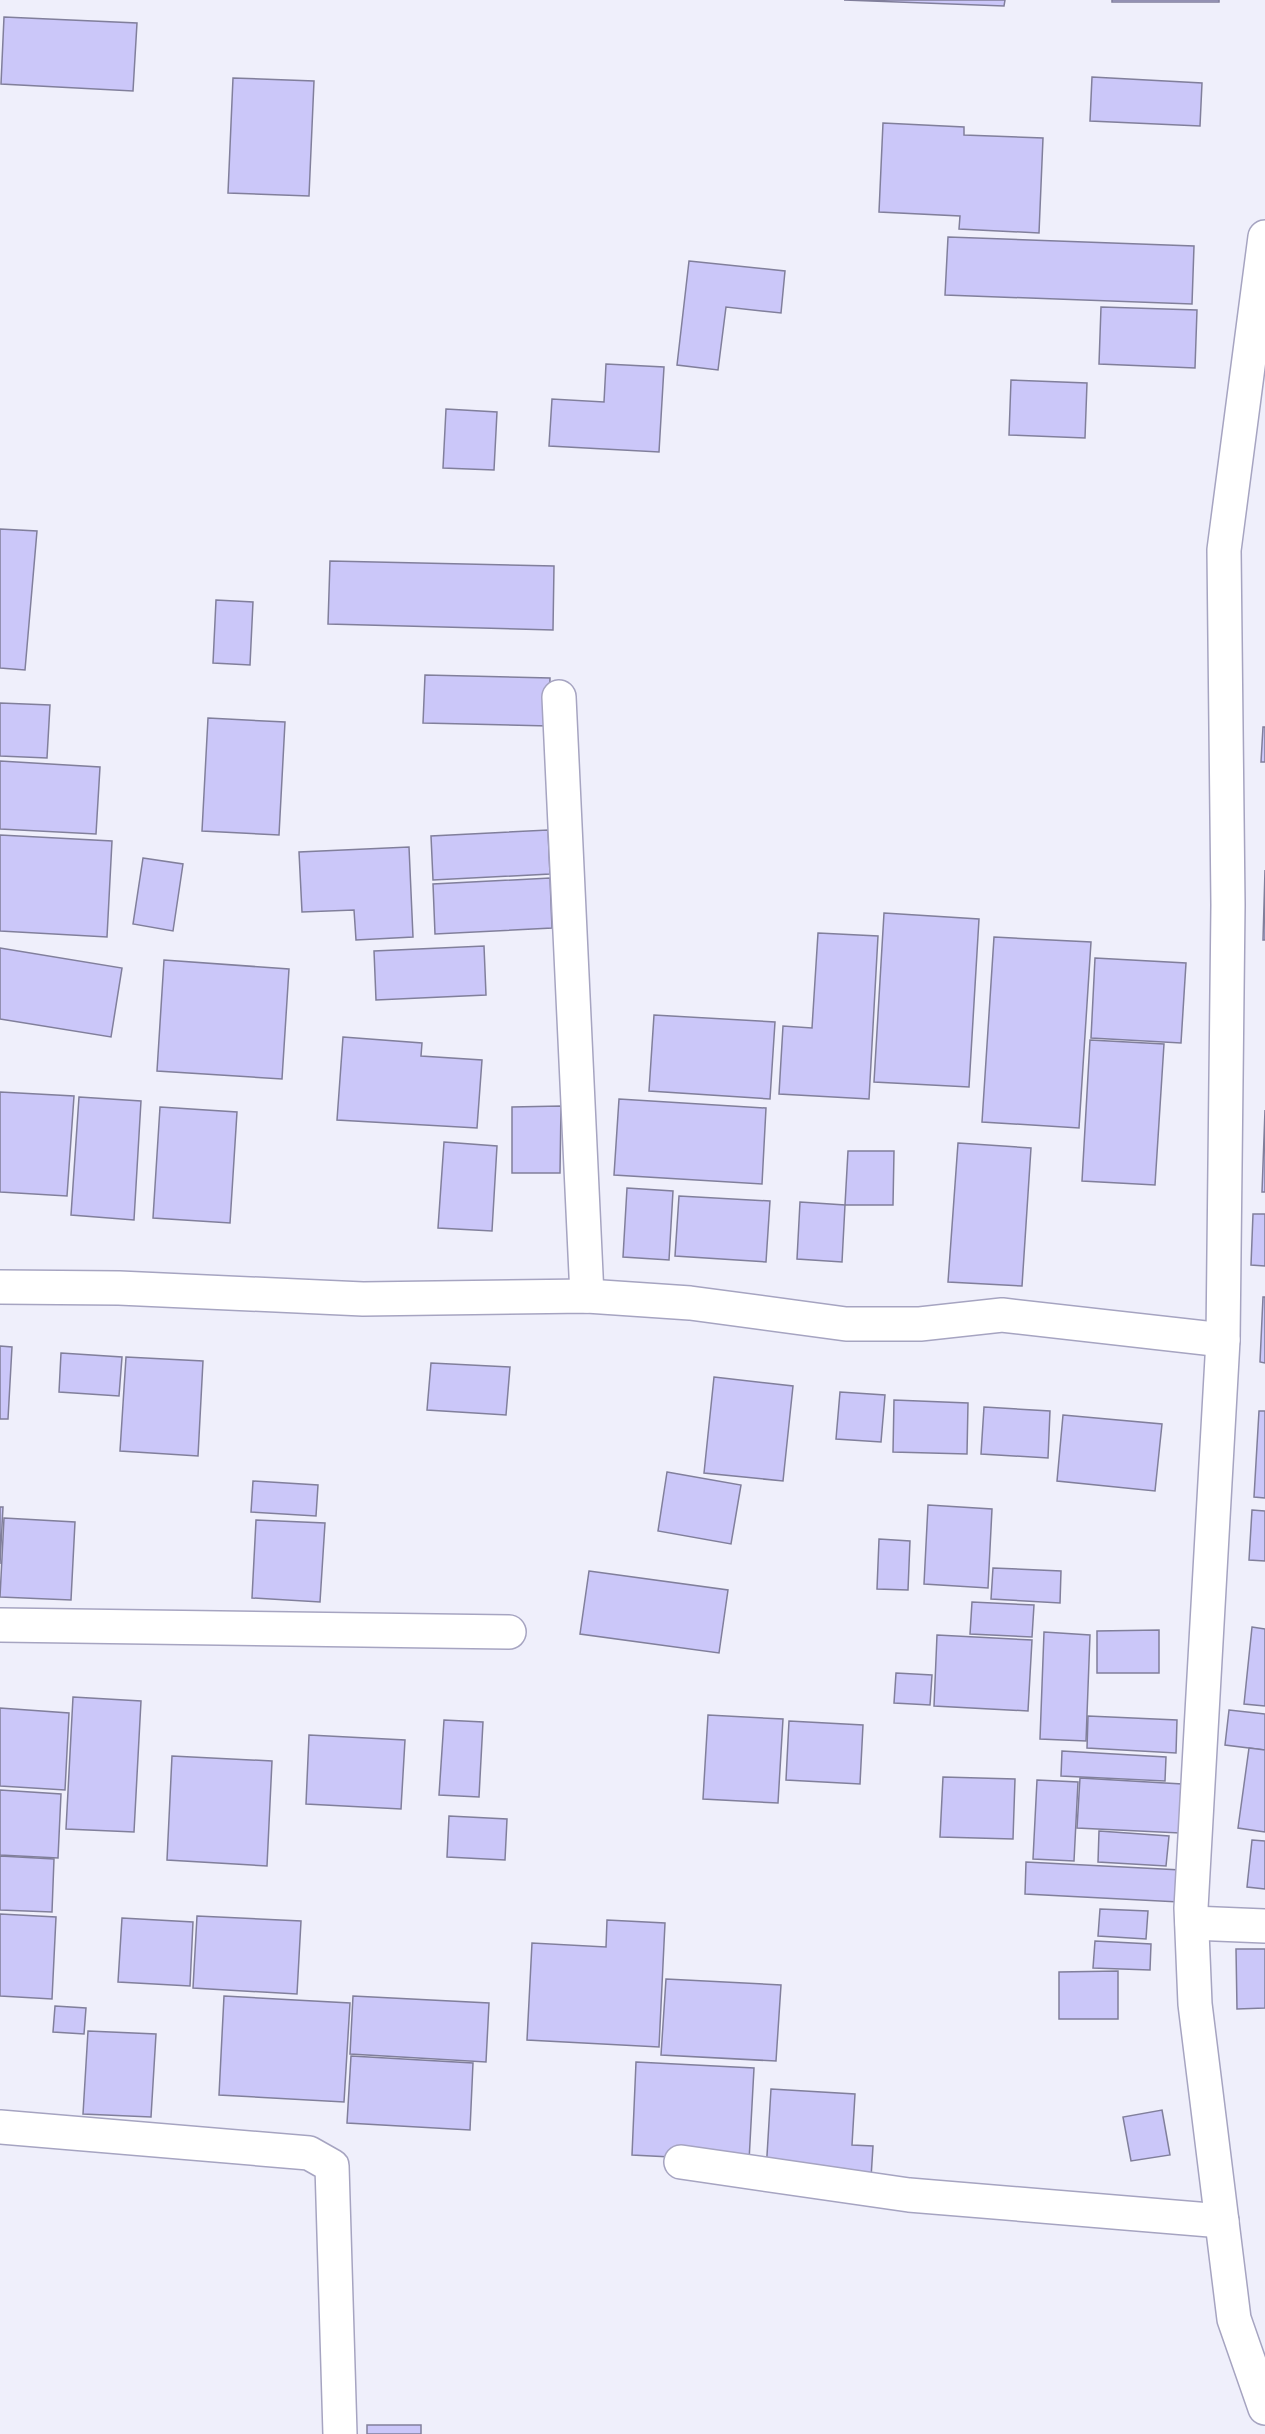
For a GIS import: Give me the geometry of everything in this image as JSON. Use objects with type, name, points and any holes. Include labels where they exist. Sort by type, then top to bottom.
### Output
[{"type":"street","points":[[1265,237],[1224,550],[1228,905],[1223,1340],[1192,1923],[1195,2004],[1234,2319],[1265,2408]]},
{"type":"street","points":[[559,697],[587,1296]]},
{"type":"street","points":[[0,1287],[120,1288],[363,1299],[587,1296],[690,1303],[846,1324],[920,1324],[1002,1315],[1223,1340]]},
{"type":"street","points":[[0,1625],[509,1632]]},
{"type":"street","points":[[1192,1923],[1265,1926]]},
{"type":"street","points":[[0,2127],[309,2152],[332,2166],[340,2434]]},
{"type":"street","points":[[681,2162],[909,2195],[1222,2221]]},
{"type":"building","points":[[844,0],[1005,0],[1004,6]]},
{"type":"building","points":[[1112,0],[1219,0],[1219,2],[1112,2]]},
{"type":"building","points":[[4,17],[137,23],[133,91],[1,84]]},
{"type":"building","points":[[1092,77],[1202,83],[1200,126],[1090,121]]},
{"type":"building","points":[[233,78],[314,81],[309,196],[228,193]]},
{"type":"building","points":[[883,123],[964,127],[964,135],[1043,138],[1039,233],[959,229],[960,216],[879,212]]},
{"type":"building","points":[[948,237],[1194,246],[1192,304],[945,295]]},
{"type":"building","points":[[689,261],[785,271],[781,313],[726,307],[718,370],[677,365]]},
{"type":"building","points":[[1101,307],[1197,310],[1195,368],[1099,364]]},
{"type":"building","points":[[606,364],[664,367],[659,452],[549,446],[552,399],[604,402]]},
{"type":"building","points":[[1011,380],[1087,383],[1085,438],[1009,435]]},
{"type":"building","points":[[446,409],[497,412],[494,470],[443,468]]},
{"type":"building","points":[[0,529],[37,531],[25,670],[0,668]]},
{"type":"building","points":[[330,561],[554,566],[553,630],[328,624]]},
{"type":"building","points":[[216,600],[253,602],[250,665],[213,663]]},
{"type":"building","points":[[425,675],[550,678],[549,726],[423,723]]},
{"type":"building","points":[[0,703],[50,705],[47,758],[0,756]]},
{"type":"building","points":[[208,718],[285,722],[279,835],[202,831]]},
{"type":"building","points":[[1263,727],[1265,727],[1265,762],[1261,762]]},
{"type":"building","points":[[0,761],[100,767],[96,834],[0,829]]},
{"type":"building","points":[[548,830],[550,874],[433,880],[431,836]]},
{"type":"building","points":[[0,835],[112,841],[107,937],[0,931]]},
{"type":"building","points":[[409,847],[413,937],[356,940],[354,910],[302,912],[299,852]]},
{"type":"building","points":[[143,858],[183,864],[173,931],[133,924]]},
{"type":"building","points":[[1265,870],[1265,940],[1263,940]]},
{"type":"building","points":[[550,878],[552,928],[435,934],[433,884]]},
{"type":"building","points":[[884,913],[979,919],[969,1087],[874,1082]]},
{"type":"building","points":[[818,933],[878,936],[869,1099],[779,1094],[783,1026],[812,1028]]},
{"type":"building","points":[[994,937],[1091,942],[1079,1128],[982,1122]]},
{"type":"building","points":[[484,946],[486,995],[376,1000],[374,951]]},
{"type":"building","points":[[0,948],[122,968],[111,1037],[0,1019]]},
{"type":"building","points":[[1095,958],[1186,963],[1181,1043],[1091,1038]]},
{"type":"building","points":[[164,960],[289,969],[282,1079],[157,1071]]},
{"type":"building","points":[[654,1015],[775,1022],[770,1099],[649,1091]]},
{"type":"building","points":[[343,1037],[422,1043],[421,1056],[482,1060],[477,1128],[337,1120]]},
{"type":"building","points":[[1090,1040],[1164,1044],[1155,1185],[1082,1181]]},
{"type":"building","points":[[0,1092],[74,1096],[67,1196],[0,1192]]},
{"type":"building","points":[[79,1097],[141,1101],[134,1220],[71,1215]]},
{"type":"building","points":[[619,1099],[766,1108],[762,1184],[614,1175]]},
{"type":"building","points":[[561,1106],[560,1173],[512,1173],[512,1107]]},
{"type":"building","points":[[160,1107],[237,1112],[230,1223],[153,1218]]},
{"type":"building","points":[[1265,1110],[1265,1192],[1262,1192]]},
{"type":"building","points":[[444,1142],[497,1146],[492,1231],[438,1228]]},
{"type":"building","points":[[958,1143],[1031,1148],[1022,1286],[948,1282]]},
{"type":"building","points":[[848,1151],[894,1151],[893,1205],[845,1205]]},
{"type":"building","points":[[627,1188],[673,1191],[669,1260],[623,1257]]},
{"type":"building","points":[[679,1196],[770,1201],[766,1262],[675,1256]]},
{"type":"building","points":[[800,1202],[845,1205],[842,1262],[797,1259]]},
{"type":"building","points":[[1253,1214],[1265,1214],[1265,1266],[1251,1265]]},
{"type":"building","points":[[1263,1297],[1265,1297],[1265,1363],[1260,1362]]},
{"type":"building","points":[[0,1346],[12,1347],[8,1419],[0,1419]]},
{"type":"building","points":[[61,1353],[122,1357],[119,1396],[59,1392]]},
{"type":"building","points":[[126,1357],[203,1361],[198,1456],[120,1451]]},
{"type":"building","points":[[431,1363],[510,1367],[506,1415],[427,1410]]},
{"type":"building","points":[[714,1377],[793,1386],[783,1481],[704,1473]]},
{"type":"building","points":[[840,1392],[885,1395],[881,1442],[836,1439]]},
{"type":"building","points":[[894,1400],[968,1403],[967,1454],[893,1452]]},
{"type":"building","points":[[984,1407],[1050,1411],[1048,1458],[981,1454]]},
{"type":"building","points":[[1259,1411],[1265,1411],[1265,1498],[1254,1497]]},
{"type":"building","points":[[1063,1415],[1162,1424],[1155,1491],[1057,1481]]},
{"type":"building","points":[[667,1472],[741,1485],[731,1544],[658,1531]]},
{"type":"building","points":[[253,1481],[318,1485],[316,1516],[251,1512]]},
{"type":"building","points":[[928,1505],[992,1509],[988,1588],[924,1584]]},
{"type":"building","points":[[0,1507],[3,1507],[0,1564]]},
{"type":"building","points":[[1252,1510],[1265,1511],[1265,1561],[1249,1560]]},
{"type":"building","points":[[4,1518],[75,1522],[71,1600],[0,1597]]},
{"type":"building","points":[[256,1520],[325,1523],[320,1602],[252,1598]]},
{"type":"building","points":[[879,1539],[910,1541],[908,1590],[877,1589]]},
{"type":"building","points":[[993,1568],[1061,1571],[1060,1603],[991,1599]]},
{"type":"building","points":[[589,1571],[728,1590],[719,1653],[580,1634]]},
{"type":"building","points":[[972,1602],[1034,1605],[1032,1637],[970,1634]]},
{"type":"building","points":[[1252,1627],[1265,1629],[1265,1706],[1244,1704]]},
{"type":"building","points":[[1159,1630],[1159,1673],[1097,1673],[1097,1631]]},
{"type":"building","points":[[1044,1632],[1090,1635],[1086,1741],[1040,1739]]},
{"type":"building","points":[[937,1635],[1032,1640],[1028,1711],[934,1706]]},
{"type":"building","points":[[896,1673],[932,1675],[930,1705],[894,1703]]},
{"type":"building","points":[[73,1697],[141,1701],[134,1832],[66,1829]]},
{"type":"building","points":[[0,1708],[69,1713],[65,1790],[0,1786]]},
{"type":"building","points":[[1229,1710],[1265,1714],[1265,1750],[1225,1745]]},
{"type":"building","points":[[708,1715],[783,1719],[778,1803],[703,1799]]},
{"type":"building","points":[[1088,1716],[1177,1720],[1176,1753],[1087,1748]]},
{"type":"building","points":[[444,1720],[483,1722],[479,1797],[439,1795]]},
{"type":"building","points":[[789,1721],[863,1725],[860,1784],[786,1780]]},
{"type":"building","points":[[309,1735],[405,1740],[401,1809],[306,1804]]},
{"type":"building","points":[[1249,1748],[1265,1750],[1265,1832],[1238,1828]]},
{"type":"building","points":[[1062,1751],[1166,1757],[1165,1781],[1061,1776]]},
{"type":"building","points":[[172,1756],[272,1761],[267,1866],[167,1860]]},
{"type":"building","points":[[943,1777],[1015,1779],[1013,1839],[940,1837]]},
{"type":"building","points":[[1080,1778],[1182,1784],[1180,1833],[1077,1828]]},
{"type":"building","points":[[1037,1780],[1078,1782],[1074,1861],[1033,1859]]},
{"type":"building","points":[[0,1790],[61,1794],[58,1858],[0,1855]]},
{"type":"building","points":[[449,1816],[507,1819],[505,1860],[447,1857]]},
{"type":"building","points":[[1099,1831],[1169,1836],[1166,1866],[1098,1862]]},
{"type":"building","points":[[1252,1840],[1265,1841],[1265,1889],[1247,1887]]},
{"type":"building","points":[[0,1856],[54,1859],[52,1912],[0,1910]]},
{"type":"building","points":[[1026,1862],[1181,1870],[1179,1902],[1025,1894]]},
{"type":"building","points":[[1100,1909],[1148,1911],[1146,1939],[1098,1936]]},
{"type":"building","points":[[0,1914],[56,1917],[52,1999],[0,1996]]},
{"type":"building","points":[[197,1916],[301,1921],[297,1994],[193,1988]]},
{"type":"building","points":[[122,1918],[193,1922],[190,1986],[118,1982]]},
{"type":"building","points":[[607,1920],[665,1923],[659,2047],[527,2040],[532,1943],[606,1947]]},
{"type":"building","points":[[1095,1941],[1151,1944],[1150,1970],[1093,1968]]},
{"type":"building","points":[[1236,1949],[1265,1949],[1265,2008],[1237,2009]]},
{"type":"building","points":[[1118,1971],[1118,2019],[1059,2019],[1059,1972]]},
{"type":"building","points":[[666,1979],[781,1985],[776,2061],[661,2055]]},
{"type":"building","points":[[224,1996],[350,2003],[344,2102],[219,2095]]},
{"type":"building","points":[[353,1996],[489,2003],[486,2062],[350,2054]]},
{"type":"building","points":[[55,2006],[86,2008],[84,2034],[53,2032]]},
{"type":"building","points":[[88,2031],[156,2034],[151,2117],[83,2114]]},
{"type":"building","points":[[351,2056],[473,2063],[470,2130],[347,2123]]},
{"type":"building","points":[[636,2062],[754,2068],[749,2161],[632,2155]]},
{"type":"building","points":[[771,2089],[855,2094],[852,2145],[873,2146],[871,2178],[766,2172]]},
{"type":"building","points":[[1162,2110],[1170,2155],[1131,2161],[1123,2117]]},
{"type":"building","points":[[367,2425],[421,2425],[421,2434],[367,2434]]}]
